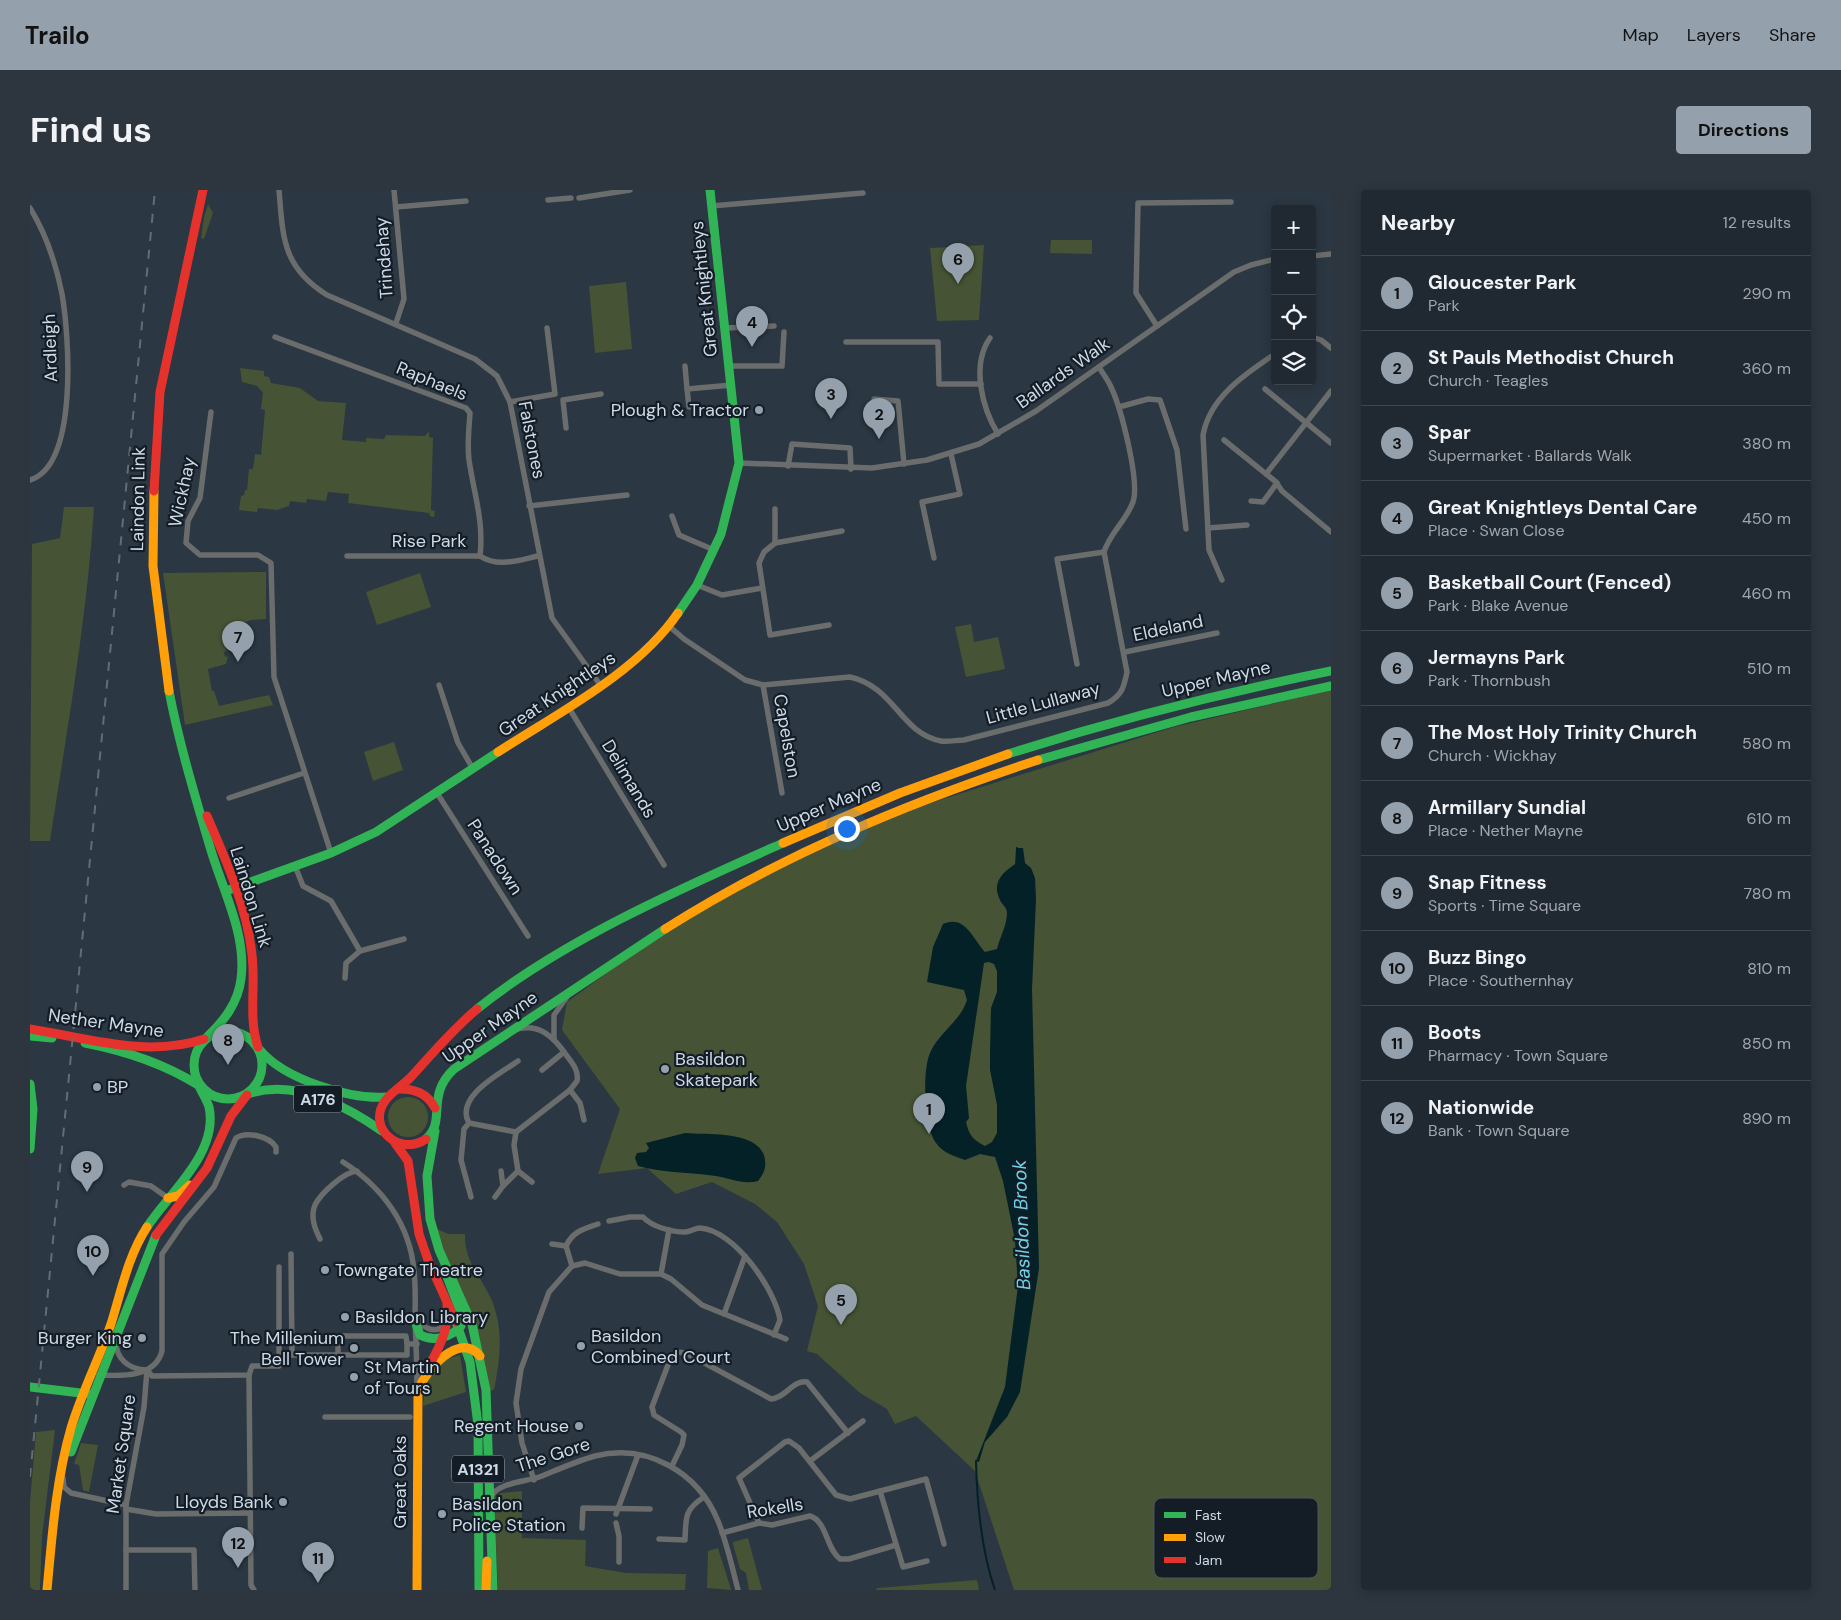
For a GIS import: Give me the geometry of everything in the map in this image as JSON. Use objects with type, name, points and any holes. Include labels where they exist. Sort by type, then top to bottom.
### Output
[{"type":"main road","name":"Laindon Link","points":[[203,190],[160,392],[155,456],[153,566],[169,693],[195,790],[252,952],[254,976],[251,1024],[258,1047]]},
{"type":"main road","name":"Laindon Link","points":[[200,210],[210,190]]},
{"type":"main road","name":"Great Knightleys","points":[[230,889],[331,853],[376,832],[601,686],[646,651],[669,626],[697,585],[714,550],[726,516],[739,463],[710,190]]},
{"type":"main road","name":"Upper Mayne","points":[[388,1097],[399,1089],[454,1029],[526,974],[628,916],[786,840],[928,782],[1091,728],[1214,696],[1331,671]]},
{"type":"main road","name":"Upper Mayne","points":[[436,1125],[436,1097],[445,1077],[458,1066],[655,935],[784,861],[882,816],[1011,769],[1082,746],[1259,701],[1331,686]]},
{"type":"main road","name":"Laindon Link","points":[[207,1037],[228,1016],[236,1000],[241,980],[239,941],[230,889]]},
{"type":"main road","name":"Nether Mayne","points":[[30,1029],[158,1048],[183,1046],[207,1037]]},
{"type":"main road","name":"A176","points":[[207,1037],[218,1032],[233,1032],[246,1036],[272,1063],[290,1073],[365,1098],[388,1097]]},
{"type":"main road","name":"Nether Mayne","points":[[30,1036],[59,1038],[130,1054],[173,1070],[199,1086]]},
{"type":"main road","points":[[47,1590],[56,1500],[63,1473],[68,1440],[138,1244],[153,1217],[190,1172],[208,1136],[211,1120],[210,1105],[199,1086],[195,1075],[194,1062],[198,1048],[207,1037]]},
{"type":"main road","points":[[63,1473],[117,1335],[143,1262],[155,1237],[201,1179],[214,1156],[232,1112],[256,1085],[261,1073],[262,1058],[258,1047]]},
{"type":"main road","points":[[30,1084],[33,1109],[30,1149]]},
{"type":"main road","name":"A176","points":[[199,1086],[208,1093],[223,1098],[235,1099],[265,1088],[296,1091],[350,1110],[384,1133],[392,1141]]},
{"type":"main road","points":[[399,1089],[410,1088],[428,1096],[436,1113]]},
{"type":"main road","points":[[384,1133],[379,1118],[381,1107],[388,1097]]},
{"type":"main road","points":[[30,1116],[31,1129]]},
{"type":"main road","points":[[392,1141],[409,1146],[417,1144],[429,1137],[436,1125]]},
{"type":"main road","name":"A1321","points":[[436,1125],[428,1165],[427,1193],[430,1219],[438,1250],[467,1310],[481,1357],[488,1414],[493,1590]]},
{"type":"main road","name":"A1321","points":[[392,1141],[401,1149],[408,1161],[420,1234],[443,1292],[460,1328],[467,1349],[475,1386],[478,1425],[479,1590]]},
{"type":"main road","points":[[168,1198],[178,1196],[214,1156]]},
{"type":"main road","points":[[415,1321],[419,1333],[423,1337],[431,1339],[445,1336],[460,1328],[462,1323],[460,1312],[438,1250]]},
{"type":"main road","name":"Great Oaks","points":[[417,1590],[416,1399],[423,1376],[445,1336],[448,1322],[447,1306],[443,1292]]},
{"type":"main road","points":[[467,1349],[476,1351],[481,1357]]},
{"type":"main road","name":"Great Oaks","points":[[423,1376],[438,1360],[467,1349]]},
{"type":"main road","points":[[30,1388],[84,1395],[96,1388]]},
{"type":"main road","points":[[84,1395],[89,1405]]},
{"type":"main road","name":"A1321","points":[[486,1590],[490,1501]]},
{"type":"main road","points":[[50,1554],[52,1590]]},
{"type":"street","name":"Falstones","points":[[279,190],[282,231],[288,254],[311,285],[326,295],[396,323],[488,367],[497,376],[510,402],[538,556],[552,618],[601,686]]},
{"type":"street","name":"Trindehay","points":[[394,190],[404,299],[396,323]]},
{"type":"street","points":[[579,198],[630,190]]},
{"type":"street","points":[[712,206],[863,193]]},
{"type":"street","points":[[548,200],[571,198]]},
{"type":"street","points":[[396,207],[466,200]]},
{"type":"street","points":[[1157,326],[1136,293],[1138,203],[1231,202]]},
{"type":"street","name":"Ardleigh","points":[[30,208],[46,240],[62,294],[67,370],[62,439],[51,463],[35,479],[30,480]]},
{"type":"street","points":[[1316,256],[1331,254]]},
{"type":"street","name":"Ballards Walk","points":[[739,463],[851,469],[904,464],[951,454],[998,434],[1036,411],[1234,272],[1271,260]]},
{"type":"street","points":[[726,328],[774,326]]},
{"type":"street","points":[[547,328],[555,394],[563,400],[601,394]]},
{"type":"street","points":[[729,366],[782,366],[784,332]]},
{"type":"street","name":"Raphaels","points":[[275,337],[466,408],[470,413],[469,461],[482,525],[480,556]]},
{"type":"street","points":[[990,338],[983,352],[981,384],[990,421],[998,434]]},
{"type":"street","points":[[1316,338],[1331,348]]},
{"type":"street","points":[[846,342],[938,342],[939,384],[981,384]]},
{"type":"street","points":[[1222,580],[1209,550],[1204,435],[1206,420],[1238,379],[1271,357]]},
{"type":"street","name":"Great Knightleys","points":[[685,366],[689,407]]},
{"type":"street","points":[[1077,664],[1056,559],[1104,552],[1110,536],[1131,507],[1135,496],[1135,484],[1119,407],[1111,386],[1099,367]]},
{"type":"street","points":[[687,389],[732,385]]},
{"type":"street","points":[[1265,390],[1331,443]]},
{"type":"street","points":[[1266,474],[1331,391]]},
{"type":"street","points":[[510,402],[555,394]]},
{"type":"street","points":[[874,399],[898,401],[904,464]]},
{"type":"street","points":[[1119,407],[1148,399],[1160,400],[1177,450],[1186,529]]},
{"type":"street","points":[[563,400],[566,428]]},
{"type":"street","name":"Wickhay","points":[[211,412],[200,498],[188,521],[186,543],[200,555],[258,555],[271,563],[274,676],[331,853]]},
{"type":"street","points":[[1224,440],[1278,483],[1282,491],[1331,532]]},
{"type":"street","points":[[788,466],[792,444],[850,448],[851,469]]},
{"type":"street","points":[[934,558],[922,502],[960,494],[951,454]]},
{"type":"street","points":[[1251,501],[1262,502],[1278,483]]},
{"type":"street","points":[[529,506],[627,495]]},
{"type":"street","points":[[775,509],[775,542]]},
{"type":"street","points":[[672,516],[679,535],[714,550]]},
{"type":"street","points":[[1208,528],[1247,525]]},
{"type":"street","points":[[829,625],[770,635],[759,563],[764,552],[775,542],[842,531]]},
{"type":"street","name":"Little Lullaway","points":[[669,626],[746,680],[763,685],[850,677],[862,679],[882,692],[917,731],[941,741],[964,740],[1108,703],[1117,698],[1123,689],[1127,672],[1125,652],[1104,552]]},
{"type":"street","name":"Rise Park","points":[[347,556],[480,556],[486,560],[504,563],[538,556]]},
{"type":"street","points":[[697,585],[722,595],[762,588]]},
{"type":"street","name":"Eldeland","points":[[1125,652],[1217,633]]},
{"type":"street","points":[[439,685],[458,743],[473,769]]},
{"type":"street","name":"Capelston","points":[[763,685],[782,793]]},
{"type":"street","name":"Delimands","points":[[569,708],[664,865]]},
{"type":"street","points":[[229,798],[304,774]]},
{"type":"street","name":"Panadown","points":[[437,793],[528,936]]},
{"type":"street","points":[[295,866],[303,886],[331,901],[360,951]]},
{"type":"street","points":[[345,978],[346,963],[360,951],[404,939]]},
{"type":"street","points":[[554,1038],[553,1021],[558,1008],[584,982]]},
{"type":"street","points":[[508,1033],[527,1028],[540,1030],[554,1038],[578,1075],[577,1081],[570,1090],[516,1132],[514,1146],[518,1171],[532,1182]]},
{"type":"street","points":[[542,1070],[564,1052]]},
{"type":"street","points":[[469,1123],[466,1113],[473,1094],[478,1088],[518,1061]]},
{"type":"street","points":[[570,1090],[580,1103],[584,1120]]},
{"type":"street","points":[[469,1123],[516,1132]]},
{"type":"street","points":[[469,1123],[464,1128],[461,1160],[471,1197]]},
{"type":"street","points":[[95,1364],[94,1372],[101,1375],[131,1375],[147,1370],[158,1362],[162,1351],[162,1254],[184,1222],[214,1187],[233,1142],[241,1135],[257,1136],[271,1141],[276,1146],[276,1152]]},
{"type":"street","points":[[343,1162],[357,1171],[384,1196],[404,1230],[412,1258],[415,1300],[417,1344],[416,1399]]},
{"type":"street","points":[[320,1239],[313,1225],[315,1205],[346,1174],[357,1171]]},
{"type":"street","points":[[501,1171],[503,1186]]},
{"type":"street","points":[[494,1197],[518,1171]]},
{"type":"street","points":[[126,1181],[151,1186],[168,1198]]},
{"type":"street","points":[[609,1221],[630,1217],[643,1217],[648,1223],[669,1230],[687,1232],[700,1228],[720,1235],[745,1256],[758,1272],[774,1298],[780,1320],[774,1335]]},
{"type":"street","points":[[572,1266],[566,1246],[574,1233],[598,1224]]},
{"type":"street","points":[[661,1274],[669,1230]]},
{"type":"street","points":[[552,1244],[566,1246]]},
{"type":"street","points":[[291,1254],[292,1355]]},
{"type":"street","points":[[724,1314],[745,1256]]},
{"type":"street","points":[[534,1480],[522,1443],[516,1402],[520,1370],[549,1292],[572,1266],[585,1263],[620,1274],[661,1274],[671,1279],[702,1305],[786,1339]]},
{"type":"street","points":[[254,1590],[251,1585],[249,1375],[252,1366],[279,1366],[279,1266]]},
{"type":"street","points":[[415,1300],[418,1317],[424,1326],[430,1330],[439,1329],[448,1322]]},
{"type":"street","points":[[117,1335],[116,1350],[120,1358],[129,1365],[147,1370]]},
{"type":"street","points":[[279,1355],[407,1354],[406,1336],[338,1336],[338,1354]]},
{"type":"street","points":[[407,1344],[417,1344]]},
{"type":"street","points":[[672,1466],[682,1445],[684,1435],[654,1415],[652,1411],[671,1357],[677,1352],[686,1353],[771,1399],[780,1397],[799,1382],[807,1382],[848,1433]]},
{"type":"street","name":"Market Square","points":[[147,1370],[152,1376],[249,1375]]},
{"type":"street","name":"Market Square","points":[[126,1590],[126,1507],[144,1407],[147,1370]]},
{"type":"street","points":[[325,1417],[410,1417]]},
{"type":"street","points":[[810,1461],[863,1420]]},
{"type":"street","points":[[759,1522],[738,1478],[785,1442],[794,1443],[840,1497],[850,1499],[926,1479],[944,1544]]},
{"type":"street","name":"The Gore","points":[[490,1501],[496,1489],[534,1480],[597,1456],[622,1453],[638,1455],[672,1466],[690,1479],[718,1520],[738,1590]]},
{"type":"street","points":[[616,1511],[638,1455]]},
{"type":"street","name":"The Gore","points":[[489,1471],[493,1480],[507,1485]]},
{"type":"street","points":[[63,1473],[64,1487],[71,1493],[156,1514],[250,1513]]},
{"type":"street","points":[[880,1491],[903,1567],[927,1561]]},
{"type":"street","points":[[659,1539],[685,1540],[687,1513],[692,1505],[704,1497]]},
{"type":"street","points":[[582,1528],[583,1508],[616,1511],[650,1509]]},
{"type":"street","name":"Rokells","points":[[722,1534],[759,1522],[772,1524],[813,1516],[818,1520],[834,1554],[840,1559],[849,1559],[896,1546]]},
{"type":"street","points":[[616,1523],[619,1536],[619,1562]]},
{"type":"street","points":[[126,1550],[194,1550],[195,1590]]},
{"type":"green space","points":[[208,204],[213,213],[204,239],[201,238]]},
{"type":"green space","points":[[1051,240],[1092,240],[1092,254],[1050,253]]},
{"type":"green space","points":[[984,245],[979,320],[937,321],[930,248]]},
{"type":"green space","points":[[626,282],[632,349],[595,353],[589,286]]},
{"type":"green space","points":[[240,368],[264,371],[264,376],[269,377],[271,383],[300,388],[318,401],[346,403],[342,440],[366,442],[366,438],[384,439],[386,435],[425,436],[429,431],[429,437],[433,438],[431,510],[435,511],[434,517],[430,516],[429,513],[348,503],[349,494],[328,492],[326,501],[307,499],[306,503],[290,501],[289,506],[277,510],[258,508],[257,512],[239,510],[241,496],[247,490],[249,469],[253,469],[255,454],[261,455],[265,410],[261,409],[263,393],[257,386],[242,382]]},
{"type":"green space","points":[[64,507],[94,507],[87,591],[50,841],[30,841],[32,544],[60,538]]},
{"type":"green space","points":[[266,572],[266,619],[251,620],[233,627],[234,634],[222,637],[227,651],[224,652],[225,657],[228,656],[226,664],[208,669],[212,691],[214,691],[219,706],[269,695],[273,705],[185,725],[163,573]]},
{"type":"green space","points":[[420,573],[431,607],[377,625],[366,592]]},
{"type":"green space","points":[[971,624],[974,642],[998,637],[1005,669],[966,677],[955,627]]},
{"type":"green space","points":[[1331,690],[1331,1590],[1014,1590],[975,1471],[916,1416],[895,1424],[887,1409],[860,1393],[817,1354],[807,1351],[818,1306],[804,1264],[777,1222],[755,1204],[712,1182],[676,1194],[647,1168],[598,1174],[620,1109],[562,1030],[567,1002],[655,938],[781,865],[914,808],[1174,727]]},
{"type":"green space","points":[[394,742],[403,770],[373,781],[364,752]]},
{"type":"green space","points":[[408,1097],[419,1100],[425,1106],[428,1117],[425,1128],[419,1134],[408,1137],[397,1134],[391,1128],[388,1117],[391,1106],[397,1100]]},
{"type":"green space","points":[[435,1228],[448,1234],[465,1234],[468,1256],[493,1302],[500,1342],[494,1390],[488,1391],[485,1370]]},
{"type":"green space","points":[[460,1355],[466,1392],[423,1406],[428,1380],[432,1373],[443,1362]]},
{"type":"green space","points":[[55,1430],[42,1537],[40,1590],[30,1590],[30,1502],[36,1432]]},
{"type":"green space","points":[[81,1443],[98,1445],[89,1492],[83,1490],[79,1465],[74,1464]]},
{"type":"green space","points":[[522,1491],[522,1538],[586,1540],[585,1566],[626,1573],[686,1574],[685,1590],[498,1590],[494,1498],[501,1493]]},
{"type":"green space","points":[[748,1538],[762,1590],[749,1590],[746,1573],[740,1569],[733,1544],[733,1542]]},
{"type":"green space","points":[[718,1548],[731,1590],[707,1588],[708,1551]]},
{"type":"green space","points":[[977,1580],[979,1590],[876,1590],[877,1588]]},
{"type":"water","points":[[1017,848],[1023,848],[1025,863],[1031,868],[1035,878],[1036,899],[1032,989],[1039,1268],[1020,1392],[1007,1417],[985,1442],[979,1462],[976,1461],[1005,1387],[1018,1286],[1015,1240],[1003,1181],[995,1157],[980,1154],[965,1160],[942,1149],[932,1135],[927,1112],[925,1085],[927,1061],[939,1039],[960,1015],[967,1000],[964,990],[927,982],[933,947],[943,924],[957,922],[963,925],[985,952],[997,949],[1007,918],[1006,909],[998,894],[998,883],[1003,874],[1017,863]],"holes":[[[984,963],[994,964],[997,971],[997,992],[991,1008],[990,1070],[997,1105],[997,1133],[992,1142],[985,1146],[972,1137],[967,1127],[966,1122],[969,1118],[966,1086]]]},
{"type":"water","points":[[685,1133],[732,1136],[754,1143],[762,1150],[765,1160],[763,1173],[758,1181],[747,1182],[638,1166],[635,1158],[637,1153],[646,1152],[649,1148],[646,1143]]},
{"type":"waterway","name":"Basildon Brook","points":[[1016,866],[1017,848]]},
{"type":"waterway","name":"Basildon Brook","points":[[976,1461],[981,1527],[986,1559],[995,1590]]},
{"type":"railway","points":[[30,1477],[155,190]]},
{"type":"traffic: fast","points":[[678,613],[697,585],[721,534],[739,463],[710,190]]},
{"type":"traffic: fast","points":[[1008,754],[1169,708],[1331,671]]},
{"type":"traffic: fast","points":[[1038,760],[1191,717],[1331,686]]},
{"type":"traffic: fast","points":[[169,691],[193,789],[237,929],[242,962],[237,996],[219,1025],[207,1037]]},
{"type":"traffic: fast","points":[[226,891],[331,853],[376,832],[498,752]]},
{"type":"traffic: fast","points":[[477,1009],[547,960],[585,938],[664,897],[783,843]]},
{"type":"traffic: fast","points":[[426,1139],[432,1132],[435,1124],[440,1089],[445,1079],[454,1069],[665,929]]},
{"type":"traffic: fast","points":[[221,1031],[235,1031],[247,1036],[257,1046],[262,1058],[262,1065],[262,1072],[257,1084],[247,1094],[235,1099],[221,1099],[209,1094],[199,1084],[194,1072],[194,1058],[199,1046],[209,1036],[221,1031]]},
{"type":"traffic: fast","points":[[30,1036],[52,1038]]},
{"type":"traffic: fast","points":[[85,1043],[115,1050],[158,1064],[198,1085]]},
{"type":"traffic: fast","points":[[260,1050],[285,1070],[319,1086],[355,1095],[387,1097]]},
{"type":"traffic: fast","points":[[30,1084],[33,1109],[30,1149]]},
{"type":"traffic: fast","points":[[147,1227],[190,1172],[207,1140],[210,1124],[209,1107],[199,1086]]},
{"type":"traffic: fast","points":[[251,1093],[285,1089],[320,1097],[352,1112],[382,1131]]},
{"type":"traffic: fast","points":[[435,1131],[427,1176],[430,1219],[439,1250],[472,1324],[486,1390],[493,1590]]},
{"type":"traffic: fast","points":[[71,1452],[156,1235]]},
{"type":"traffic: fast","points":[[415,1321],[420,1335],[431,1338],[442,1338],[461,1326],[461,1313],[444,1269]]},
{"type":"traffic: fast","points":[[456,1322],[470,1362],[478,1425],[479,1590]]},
{"type":"traffic: fast","points":[[30,1387],[89,1394]]},
{"type":"traffic: slow","points":[[154,491],[153,566],[169,691]]},
{"type":"traffic: slow","points":[[498,752],[571,707],[619,673],[661,635],[678,613]]},
{"type":"traffic: slow","points":[[783,843],[900,793],[1008,754]]},
{"type":"traffic: slow","points":[[665,929],[754,877],[846,833],[941,794],[1038,760]]},
{"type":"traffic: slow","points":[[168,1198],[178,1196],[190,1185]]},
{"type":"traffic: slow","points":[[47,1590],[58,1488],[71,1428],[111,1324],[130,1262],[147,1227]]},
{"type":"traffic: slow","points":[[417,1590],[418,1390],[428,1373],[444,1356],[453,1350],[472,1349],[480,1356]]},
{"type":"traffic: slow","points":[[486,1590],[487,1561]]},
{"type":"traffic: jam","points":[[154,491],[160,392],[203,190]]},
{"type":"traffic: jam","points":[[207,816],[235,884],[246,919],[253,967],[253,1024],[258,1047]]},
{"type":"traffic: jam","points":[[426,1139],[416,1144],[397,1142],[383,1130],[380,1121],[380,1111],[390,1095],[410,1078],[477,1009]]},
{"type":"traffic: jam","points":[[30,1029],[139,1047],[161,1047],[204,1039]]},
{"type":"traffic: jam","points":[[399,1089],[410,1090],[424,1095],[435,1108]]},
{"type":"traffic: jam","points":[[156,1235],[207,1168],[231,1116],[247,1095]]},
{"type":"traffic: jam","points":[[395,1143],[408,1161],[419,1234],[428,1260],[456,1322]]},
{"type":"traffic: jam","points":[[431,1362],[444,1334],[447,1320],[447,1304]]},
{"type":"place","name":"Jermayns Park","points":[[958,284]]},
{"type":"place","name":"Great Knightleys Dental Care","points":[[752,347]]},
{"type":"place","name":"Plough & Tractor","points":[[759,410]]},
{"type":"place","name":"Spar","points":[[831,419]]},
{"type":"place","name":"St Pauls Methodist Church","points":[[879,439]]},
{"type":"place","name":"The Most Holy Trinity Church","points":[[238,662]]},
{"type":"place","name":"Armillary Sundial","points":[[228,1065]]},
{"type":"place","name":"Basildon Skatepark","points":[[665,1069]]},
{"type":"place","name":"BP","points":[[97,1087]]},
{"type":"place","name":"Gloucester Park","points":[[929,1134]]},
{"type":"place","name":"Snap Fitness","points":[[87,1192]]},
{"type":"place","name":"Towngate Theatre","points":[[325,1270]]},
{"type":"place","name":"Buzz Bingo","points":[[93,1276]]},
{"type":"place","name":"Basildon Library","points":[[345,1317]]},
{"type":"place","name":"Basketball Court (Fenced)","points":[[841,1325]]},
{"type":"place","name":"Burger King","points":[[142,1338]]},
{"type":"place","name":"Basildon Combined Court","points":[[581,1346]]},
{"type":"place","name":"The Millenium Bell Tower","points":[[354,1348]]},
{"type":"place","name":"St Martin of Tours","points":[[354,1377]]},
{"type":"place","name":"Regent House","points":[[579,1426]]},
{"type":"place","name":"Lloyds Bank","points":[[283,1502]]},
{"type":"place","name":"Basildon Police Station","points":[[442,1514]]},
{"type":"place","name":"Nationwide","points":[[238,1568]]},
{"type":"place","name":"Boots","points":[[318,1583]]}]
